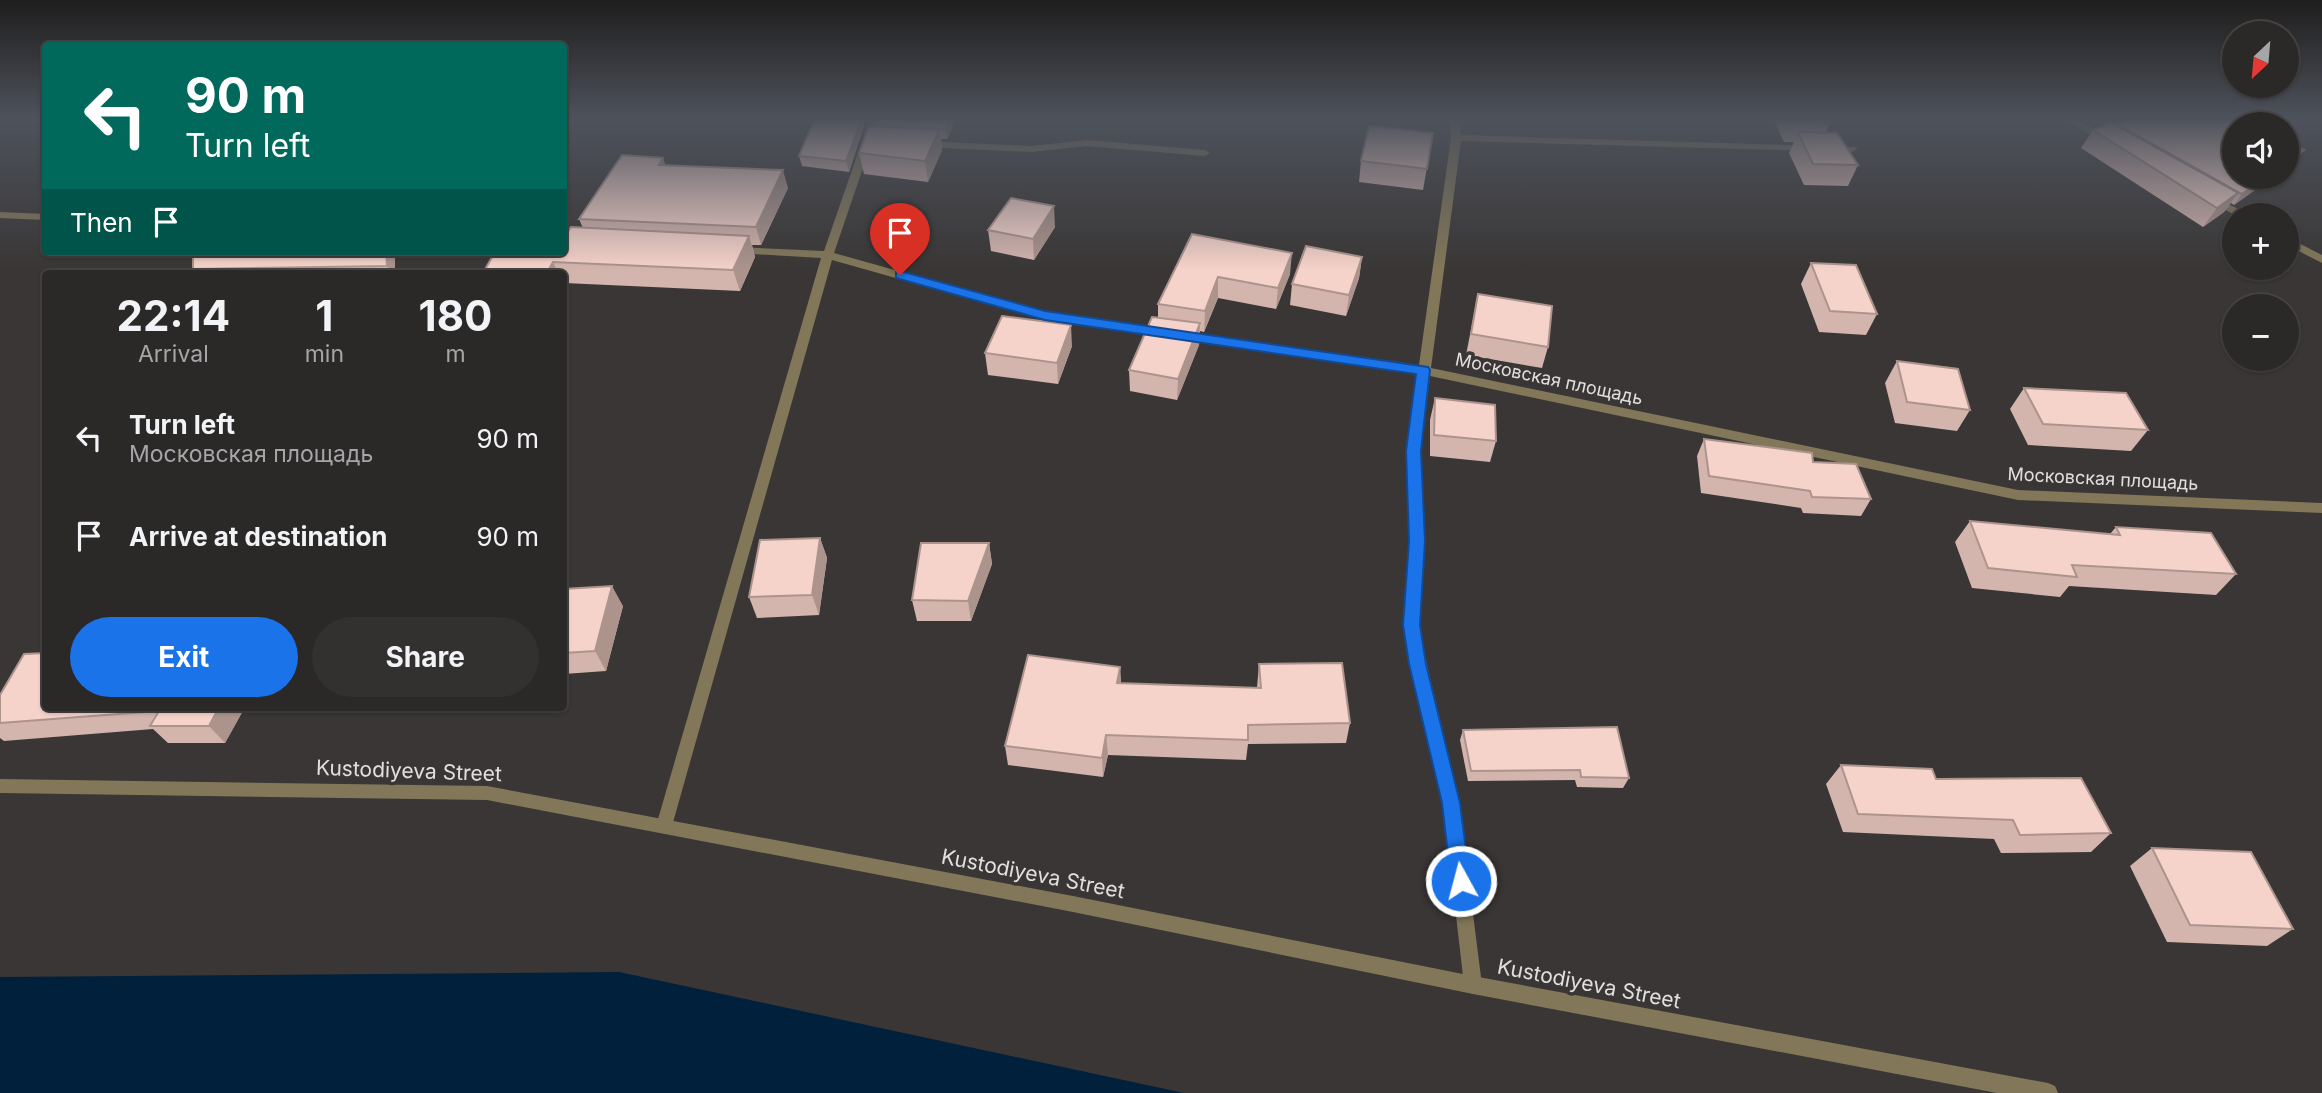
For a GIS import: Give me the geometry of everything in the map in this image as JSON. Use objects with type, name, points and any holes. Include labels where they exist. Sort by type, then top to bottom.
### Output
[{"type":"street","points":[[664,826],[828,255],[862,169]]},
{"type":"street","points":[[1452,169],[1414,451],[1417,541],[1411,625],[1451,803],[1473,985]]},
{"type":"street","points":[[2207,196],[2222,204]]},
{"type":"street","points":[[0,215],[42,217]]},
{"type":"street","points":[[2299,247],[2322,260]]},
{"type":"street","name":"Московская площадь","points":[[717,249],[828,255],[1045,316],[1423,370],[2018,495],[2322,508]]},
{"type":"street","name":"Kustodiyeva Street","points":[[0,786],[487,793],[1073,904],[1473,985],[2048,1093]]},
{"type":"water","points":[[619,972],[1184,1093],[0,1093],[0,977]]},
{"type":"building","points":[[613,169],[783,170],[756,227],[579,219]]},
{"type":"building","points":[[2155,169],[2195,169],[2222,184],[2222,189],[2231,189],[2238,193],[2217,208]]},
{"type":"building","points":[[2197,169],[2222,169],[2222,183]]},
{"type":"building","points":[[2233,189],[2249,189],[2242,194]]},
{"type":"building","points":[[1011,198],[1054,206],[1033,239],[988,230]]},
{"type":"building","points":[[571,227],[749,236],[733,270],[553,262],[549,270],[485,270],[493,256],[567,256],[567,233]]},
{"type":"building","points":[[1192,234],[1292,253],[1278,288],[1218,277],[1205,311],[1158,304]]},
{"type":"building","points":[[1306,246],[1362,257],[1349,295],[1292,284]]},
{"type":"building","points":[[193,256],[386,256],[387,266],[193,269]]},
{"type":"building","points":[[1811,263],[1856,265],[1877,314],[1830,311]]},
{"type":"building","points":[[1478,294],[1552,306],[1548,347],[1471,334]]},
{"type":"building","points":[[1002,316],[1071,325],[1057,363],[985,353]]},
{"type":"building","points":[[1152,317],[1200,323],[1178,379],[1129,370]]},
{"type":"building","points":[[1897,361],[1958,369],[1970,410],[1907,402]]},
{"type":"building","points":[[2024,388],[2126,393],[2148,430],[2043,424]]},
{"type":"building","points":[[1435,398],[1495,405],[1496,441],[1434,435]]},
{"type":"building","points":[[1704,439],[1812,453],[1813,462],[1856,464],[1871,499],[1812,497],[1810,491],[1709,476]]},
{"type":"building","points":[[1970,521],[2120,535],[2116,527],[2211,533],[2236,574],[2072,565],[2077,577],[1988,568]]},
{"type":"building","points":[[820,538],[812,595],[749,597],[760,540]]},
{"type":"building","points":[[921,543],[989,543],[968,601],[912,600]]},
{"type":"building","points":[[612,586],[595,651],[567,653],[567,589]]},
{"type":"building","points":[[42,653],[42,711],[159,711],[0,723],[0,695],[24,654]]},
{"type":"building","points":[[1028,655],[1120,667],[1117,683],[1261,688],[1259,664],[1342,663],[1350,723],[1248,725],[1248,740],[1106,735],[1102,758],[1005,746]]},
{"type":"building","points":[[159,711],[217,711],[209,726],[150,726]]},
{"type":"building","points":[[1617,727],[1629,778],[1581,777],[1580,770],[1471,771],[1463,730]]},
{"type":"building","points":[[1841,765],[1932,769],[1936,779],[2081,778],[2111,833],[2020,835],[2013,820],[1858,814]]},
{"type":"building","points":[[2152,848],[2251,852],[2293,929],[2190,925]]},
{"type":"route","points":[[900,275],[1045,316],[1423,370],[1414,451],[1417,541],[1411,625],[1451,803],[1461,881]]}]
